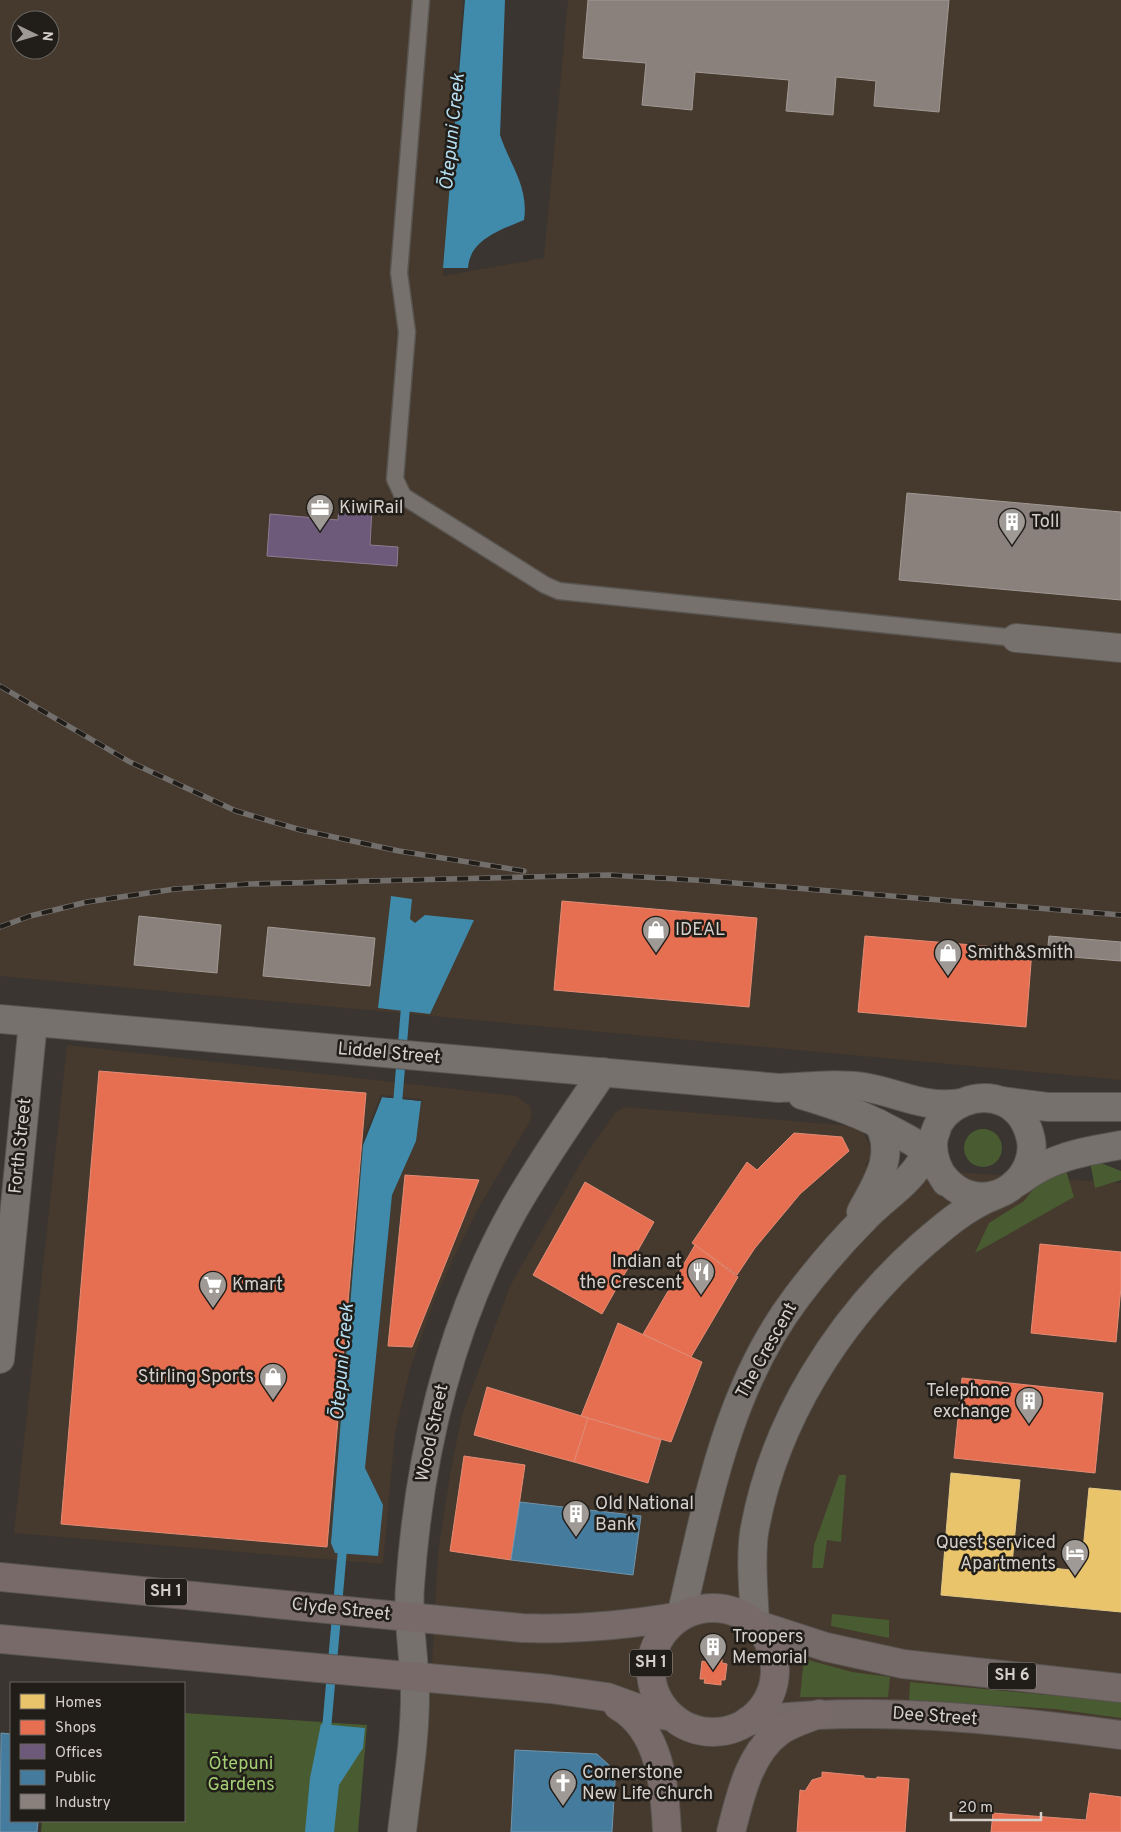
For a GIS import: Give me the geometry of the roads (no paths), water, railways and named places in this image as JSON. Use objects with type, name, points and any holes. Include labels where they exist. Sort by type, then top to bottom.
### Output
[{"type":"highway","name":"Clyde Street","points":[[0,1577],[522,1628],[554,1629],[636,1624],[681,1616]]},
{"type":"highway","name":"SH 1","points":[[719,1608],[742,1615],[756,1624],[767,1639],[774,1656],[775,1674],[771,1692],[762,1708],[748,1721],[726,1731],[702,1732],[680,1723],[670,1716],[658,1700],[652,1683],[651,1663],[656,1645],[666,1629],[681,1616],[696,1610],[719,1608]]},
{"type":"highway","name":"SH 1","points":[[0,1639],[414,1676],[584,1694],[607,1697],[654,1714],[670,1716]]},
{"type":"highway","points":[[584,1694],[608,1701],[623,1709],[637,1720],[646,1732],[657,1756],[667,1832]]},
{"type":"highway","points":[[731,1832],[750,1772],[761,1749],[770,1739],[791,1724],[819,1714]]},
{"type":"highway","name":"SH 1","points":[[670,1716],[683,1832]]},
{"type":"highway","name":"SH 1","points":[[716,1832],[723,1802],[748,1721]]},
{"type":"main road","name":"SH 6","points":[[756,1624],[826,1647],[904,1664],[1121,1688]]},
{"type":"main road","name":"Dee Street","points":[[748,1721],[819,1714],[899,1714],[971,1719],[1121,1735]]},
{"type":"street","points":[[1016,638],[1121,648]]},
{"type":"street","name":"Liddel Street","points":[[0,1019],[779,1088],[864,1087],[931,1105],[961,1103]]},
{"type":"street","name":"Forth Street","points":[[0,1359],[33,1022]]},
{"type":"street","name":"Wood Street","points":[[402,1832],[415,1709],[410,1586],[420,1499],[436,1410],[458,1334],[489,1257],[513,1211],[544,1159],[603,1072]]},
{"type":"street","name":"Liddel Street","points":[[779,1088],[850,1109],[914,1143],[931,1142]]},
{"type":"street","points":[[1000,1101],[1012,1107],[1022,1118],[1029,1131],[1032,1145],[1031,1159],[1025,1172],[1007,1189],[983,1197],[969,1195],[957,1190],[946,1182],[933,1158],[931,1142],[941,1120],[950,1110],[961,1103],[974,1098],[988,1098],[1048,1107],[1121,1107]]},
{"type":"street","points":[[847,1237],[884,1166],[885,1140],[878,1123]]},
{"type":"street","name":"The Crescent","points":[[681,1616],[712,1480],[726,1435],[742,1395],[770,1340],[795,1300],[847,1237],[912,1175],[931,1142]]},
{"type":"street","points":[[756,1624],[752,1557],[759,1512],[786,1430],[818,1367],[842,1332],[886,1279],[940,1229],[972,1206],[1007,1189],[1041,1165],[1058,1159],[1121,1145]]},
{"type":"lane","points":[[421,0],[399,273],[407,332],[395,479],[403,496],[545,585],[559,591],[1016,638]]},
{"type":"water","points":[[465,0],[505,0],[500,135],[518,176],[525,208],[524,220],[488,237],[474,250],[468,268],[443,268]]},
{"type":"water","points":[[391,896],[412,899],[410,919],[415,923],[425,915],[474,920],[430,1014],[378,1008]]},
{"type":"water","points":[[382,1097],[421,1101],[416,1141],[392,1195],[365,1468],[383,1505],[378,1556],[335,1553],[331,1543],[363,1145]]},
{"type":"water","points":[[321,1724],[365,1728],[363,1748],[339,1785],[334,1832],[305,1832],[310,1778]]},
{"type":"waterway","name":"Ōtepuni Creek","points":[[397,1110],[406,1001]]},
{"type":"waterway","name":"Ōtepuni Creek","points":[[326,1735],[343,1543]]},
{"type":"railway","points":[[0,686],[130,762],[236,811],[301,830],[399,851],[524,871]]},
{"type":"railway","points":[[0,927],[30,916],[87,902],[175,889],[249,884],[609,875],[711,881],[1121,915]]},
{"type":"place","name":"KiwiRail","points":[[320,532]]},
{"type":"place","name":"Toll","points":[[1012,546]]},
{"type":"place","name":"IDEAL","points":[[656,954]]},
{"type":"place","name":"Smith&Smith","points":[[948,977]]},
{"type":"place","name":"Indian at the Crescent","points":[[701,1296]]},
{"type":"place","name":"Kmart","points":[[213,1309]]},
{"type":"place","name":"Stirling Sports","points":[[273,1401]]},
{"type":"place","name":"Telephone exchange","points":[[1029,1425]]},
{"type":"place","name":"Old National Bank","points":[[576,1538]]},
{"type":"place","name":"Quest serviced Apartments","points":[[1075,1577]]},
{"type":"place","name":"Troopers Memorial","points":[[713,1671]]},
{"type":"place","name":"Cornerstone New Life Church","points":[[563,1807]]},
{"type":"park label","name":"Ōtepuni Gardens","points":[[241,1774]]}]
